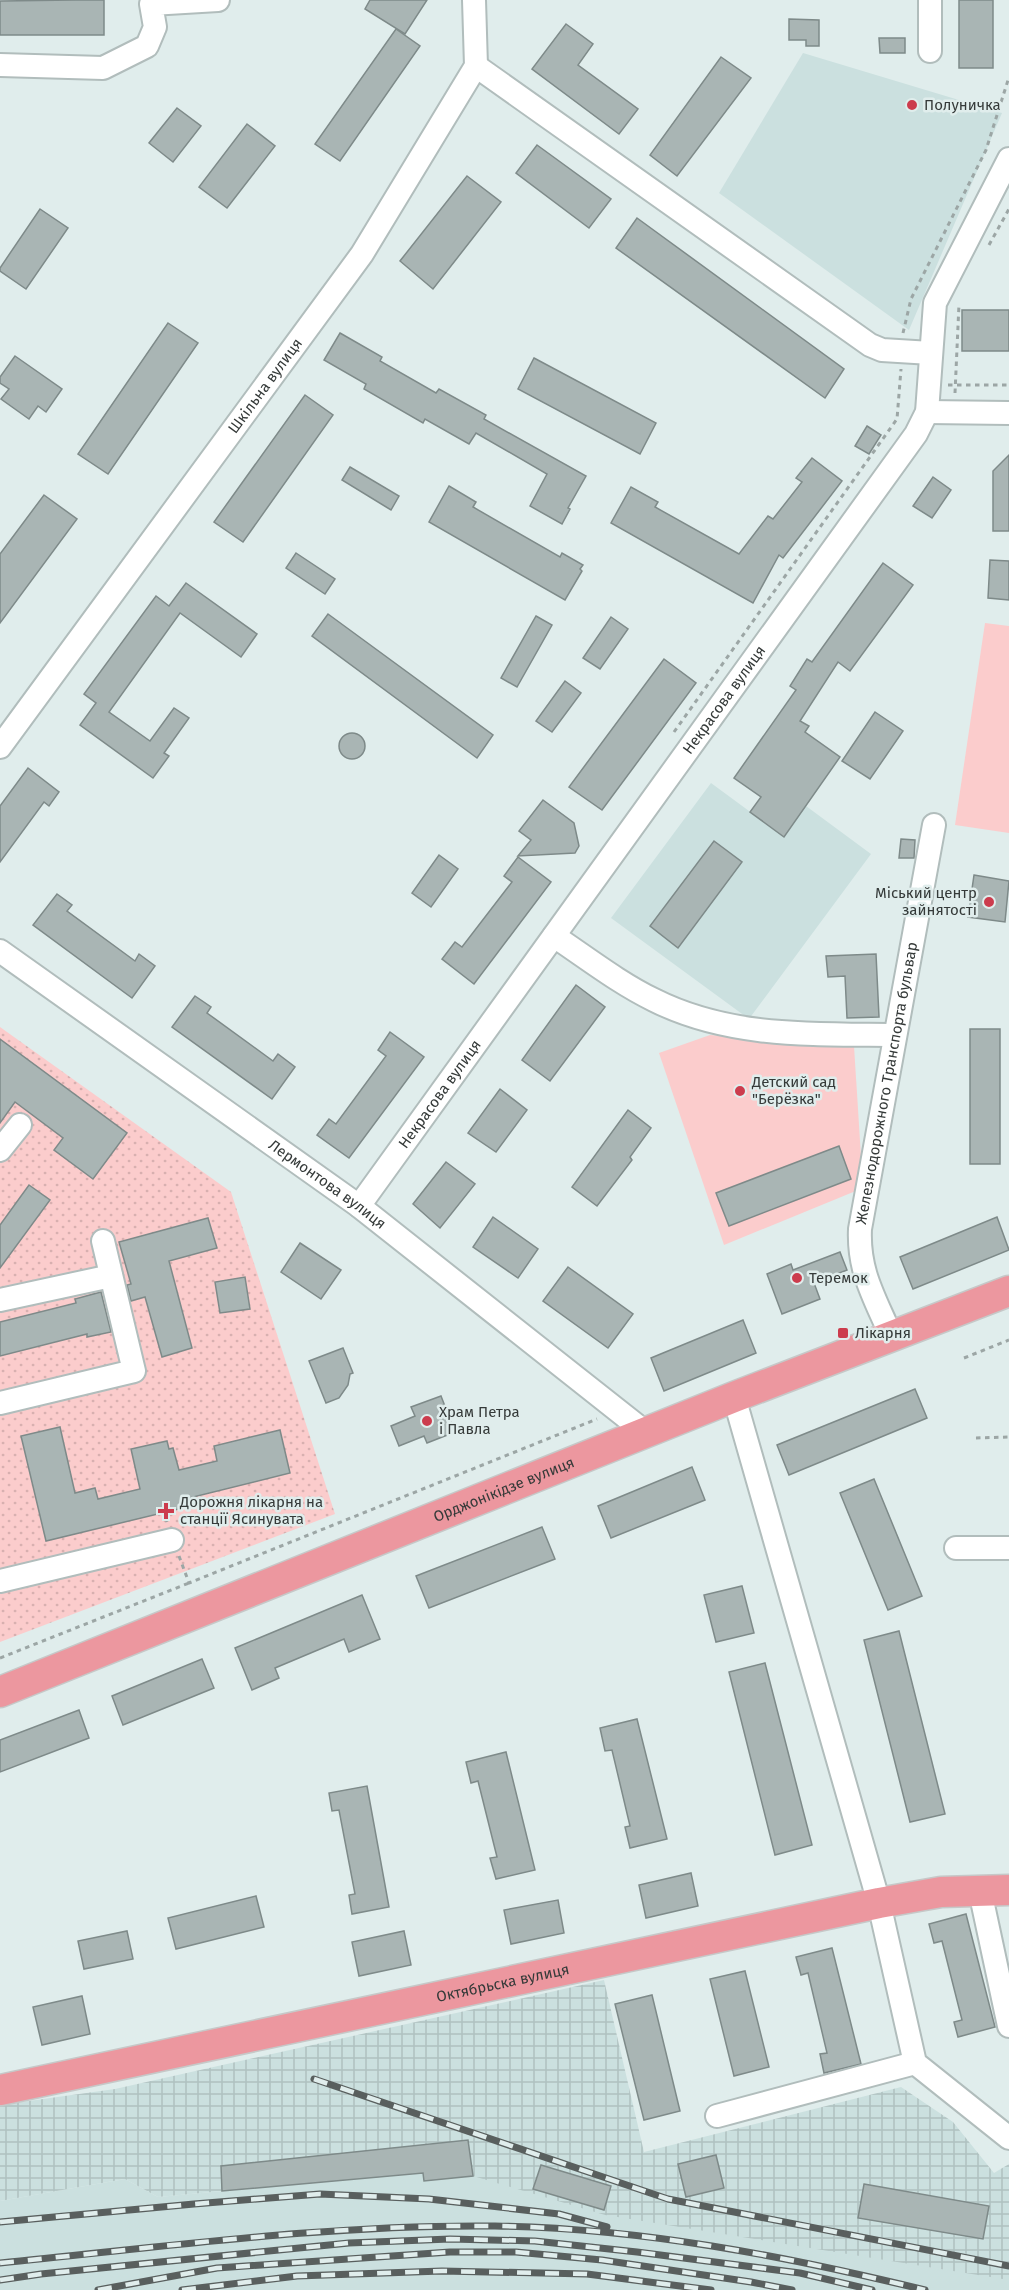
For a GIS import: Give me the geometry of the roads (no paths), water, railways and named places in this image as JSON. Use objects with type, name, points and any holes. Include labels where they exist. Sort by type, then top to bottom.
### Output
[{"type":"main road","name":"Орджонікідзе вулиця","points":[[0,1692],[645,1432],[1009,1291]]},
{"type":"main road","name":"Октябрьска вулиця","points":[[0,2090],[879,1903],[941,1892],[995,1890]]},
{"type":"street","points":[[0,65],[103,68],[147,46],[154,27],[150,2],[218,0]]},
{"type":"street","points":[[474,0],[476,66],[870,345],[882,350],[931,353]]},
{"type":"street","points":[[930,0],[930,51]]},
{"type":"street","name":"Шкільна вулиця","points":[[0,747],[362,254],[476,66]]},
{"type":"street","name":"Некрасова вулиця","points":[[359,1206],[916,434],[927,412],[935,303],[1009,159]]},
{"type":"street","points":[[927,412],[1009,413]]},
{"type":"street","name":"Железнодорожного Транспорта бульвар","points":[[891,1336],[864,1274],[859,1251],[860,1229],[934,825]]},
{"type":"street","points":[[554,936],[654,1000],[718,1024],[798,1034],[895,1035]]},
{"type":"street","name":"Лермонтова вулиця","points":[[0,951],[359,1206],[645,1432]]},
{"type":"street","points":[[0,1150],[20,1125]]},
{"type":"street","points":[[0,1403],[134,1371],[103,1241]]},
{"type":"street","points":[[0,1300],[111,1276]]},
{"type":"street","points":[[734,1397],[879,1903],[915,2063],[1009,2138]]},
{"type":"street","points":[[0,1581],[172,1540]]},
{"type":"street","points":[[956,1548],[1009,1548]]},
{"type":"street","points":[[995,1890],[1009,2026]]},
{"type":"street","points":[[717,2116],[915,2063]]},
{"type":"railway","points":[[314,2079],[668,2199],[1009,2266]]},
{"type":"railway","points":[[0,2222],[320,2194],[429,2199],[559,2214],[607,2227]]},
{"type":"railway","points":[[0,2263],[309,2233],[433,2226],[495,2226],[604,2232],[712,2246],[766,2255],[925,2290]]},
{"type":"railway","points":[[0,2280],[349,2243],[450,2239],[535,2241],[637,2252],[800,2273],[872,2290]]},
{"type":"railway","points":[[98,2290],[217,2268],[450,2252],[516,2252],[602,2260],[792,2290]]},
{"type":"railway","points":[[182,2290],[297,2276],[442,2271],[587,2274],[711,2290]]},
{"type":"place","name":"Полуничка","points":[[912,105]]},
{"type":"place","name":"Міський центр зайнятості","points":[[989,902]]},
{"type":"place","name":"Детский сад \"Берёзка\"","points":[[740,1091]]},
{"type":"place","name":"Теремок","points":[[797,1278]]},
{"type":"place","name":"Лікарня","points":[[843,1333]]},
{"type":"place","name":"Храм Петра і Павла","points":[[427,1421]]},
{"type":"place","name":"Дорожня лікарня на станції Ясинувата","points":[[166,1511]]}]
